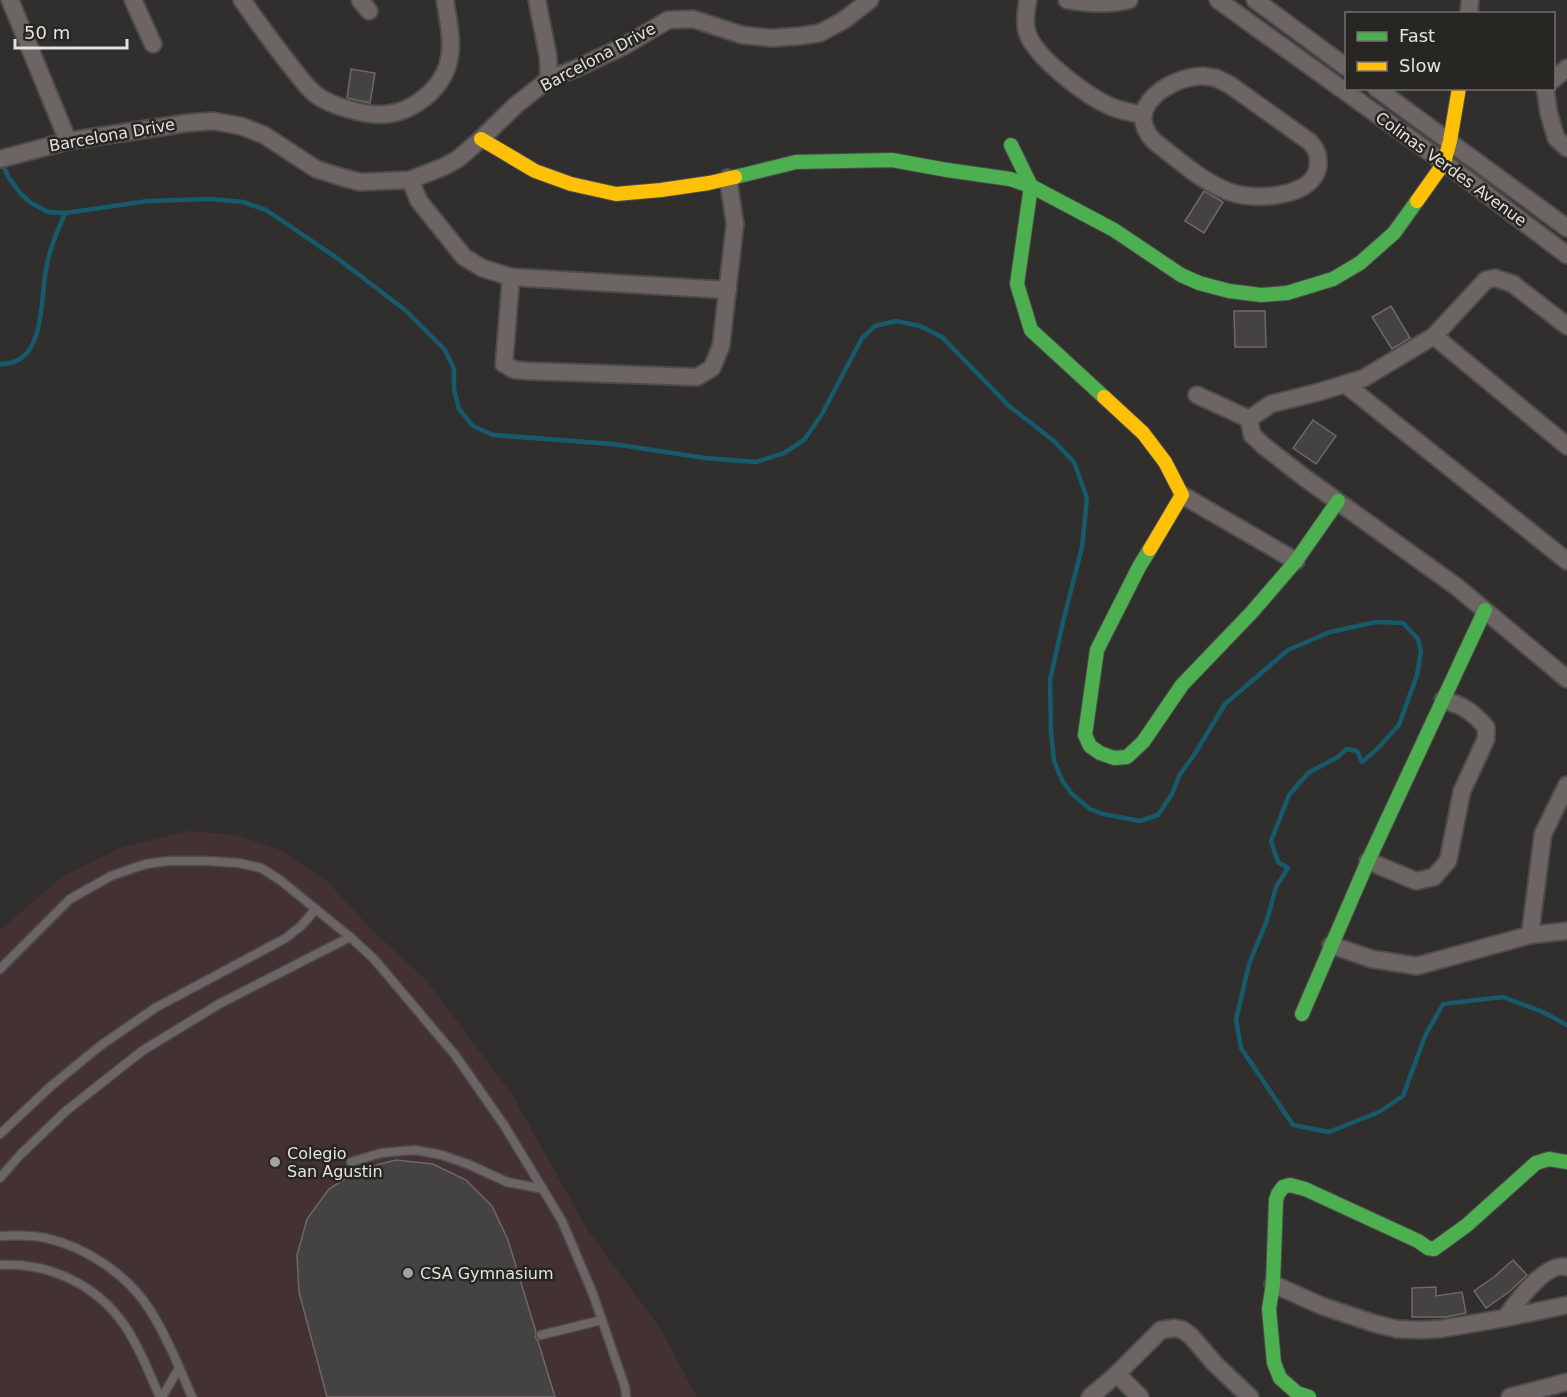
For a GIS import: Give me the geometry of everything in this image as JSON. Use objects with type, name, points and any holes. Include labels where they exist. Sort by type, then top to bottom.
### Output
[{"type":"street","points":[[10,0],[68,141]]},
{"type":"street","points":[[133,0],[153,44]]},
{"type":"street","points":[[242,0],[275,47],[314,93],[334,105],[352,111],[387,115],[401,112],[418,103],[442,78],[448,64],[451,47],[445,0]]},
{"type":"street","points":[[537,0],[548,56],[549,79]]},
{"type":"street","name":"Barcelona Drive","points":[[0,159],[68,141],[213,121],[241,126],[264,135],[316,169],[341,177],[360,182],[410,180],[458,159],[516,105],[549,79],[624,46],[669,20],[693,19],[742,35],[772,38],[800,36],[820,33],[844,20],[870,0]]},
{"type":"street","points":[[1028,0],[1027,31],[1042,56],[1054,68],[1100,102],[1126,112],[1143,115]]},
{"type":"street","points":[[1067,0],[1104,4],[1129,0]]},
{"type":"street","name":"Colinas Verdes Avenue","points":[[1218,0],[1567,255]]},
{"type":"street","points":[[1255,0],[1345,66]]},
{"type":"street","points":[[1555,78],[1567,68]]},
{"type":"street","points":[[1191,77],[1216,78],[1230,85],[1310,142],[1318,154],[1317,171],[1314,177],[1294,191],[1276,196],[1250,197],[1231,193],[1214,185],[1154,141],[1146,128],[1143,115],[1146,106],[1155,94],[1169,86],[1191,77]]},
{"type":"street","name":"Colinas Verdes Avenue","points":[[1379,90],[1567,228]]},
{"type":"street","points":[[481,139],[535,171],[571,184],[616,194],[709,183],[796,162],[892,160],[1010,179],[1030,186],[1114,230],[1181,274],[1199,283],[1261,296],[1287,293],[1333,279],[1360,263],[1394,233],[1444,163],[1459,90]]},
{"type":"street","points":[[1545,90],[1556,138],[1567,148]]},
{"type":"street","points":[[1011,145],[1030,186],[1017,284],[1031,330],[1143,433],[1165,462],[1182,495],[1296,561]]},
{"type":"street","points":[[511,277],[504,364],[515,370],[697,377],[712,368],[722,346],[735,224],[728,178]]},
{"type":"street","points":[[410,180],[419,201],[464,257],[482,268],[511,277],[728,290]]},
{"type":"street","points":[[1249,419],[1271,404],[1364,378],[1434,336],[1486,280],[1495,278],[1513,284],[1567,326]]},
{"type":"street","points":[[1434,336],[1567,446]]},
{"type":"street","points":[[1345,384],[1567,561]]},
{"type":"street","points":[[1197,395],[1249,419]]},
{"type":"street","points":[[1249,419],[1252,435],[1305,478],[1457,587],[1567,679]]},
{"type":"street","points":[[1182,495],[1139,567],[1098,650],[1084,735],[1090,746],[1114,758],[1127,757],[1143,742],[1182,685],[1252,612],[1296,561],[1338,501]]},
{"type":"street","points":[[1302,1014],[1368,861],[1485,610]]},
{"type":"street","points":[[1368,861],[1416,881],[1434,877],[1448,861],[1462,791],[1486,739],[1486,727],[1472,712],[1443,700]]},
{"type":"street","points":[[1530,935],[1543,834],[1567,785]]},
{"type":"street","points":[[1331,945],[1372,959],[1417,966],[1530,935],[1567,931]]},
{"type":"street","points":[[1309,1397],[1297,1394],[1280,1378],[1274,1363],[1269,1309],[1273,1284],[1276,1200],[1283,1186],[1292,1185],[1305,1190],[1434,1249],[1467,1225],[1508,1186],[1540,1161],[1549,1159],[1567,1162]]},
{"type":"street","points":[[1505,1318],[1541,1276],[1556,1267],[1562,1265],[1567,1267]]},
{"type":"street","points":[[1273,1284],[1322,1306],[1397,1329],[1440,1329],[1567,1305]]},
{"type":"street","points":[[1090,1397],[1117,1374],[1161,1330],[1175,1328],[1191,1336],[1215,1364],[1250,1397]]},
{"type":"street","points":[[1117,1374],[1140,1397]]},
{"type":"street","points":[[1510,1397],[1567,1382]]},
{"type":"lane","points":[[0,969],[70,899],[111,876],[146,864],[167,861],[239,863],[261,868],[280,880],[374,959],[455,1055],[504,1125],[562,1221],[593,1294],[625,1387],[626,1397]]},
{"type":"lane","points":[[0,1134],[50,1087],[100,1046],[155,1008],[286,938],[316,909]]},
{"type":"lane","points":[[0,1178],[20,1155],[66,1111],[142,1051],[219,1004],[350,937]]},
{"type":"lane","points":[[351,1162],[381,1153],[415,1150],[442,1155],[507,1182],[543,1189]]},
{"type":"lane","points":[[0,1236],[26,1235],[62,1242],[84,1252],[112,1270],[149,1308],[167,1340],[192,1397]]},
{"type":"lane","points":[[0,1265],[30,1265],[50,1270],[75,1281],[93,1293],[125,1326],[161,1397]]},
{"type":"lane","points":[[541,1335],[602,1320]]},
{"type":"lane","points":[[161,1397],[179,1368]]},
{"type":"shaded area","name":"Colegio San Agustin","points":[[188,831],[236,835],[281,850],[328,882],[373,931],[427,981],[513,1096],[587,1229],[660,1328],[697,1397],[0,1397],[0,930],[63,876],[123,847]]},
{"type":"building","points":[[351,69],[375,73],[370,103],[347,98]]},
{"type":"building","points":[[1204,191],[1223,202],[1204,233],[1185,221]]},
{"type":"building","points":[[1391,306],[1410,338],[1392,349],[1372,317]]},
{"type":"building","points":[[1234,311],[1265,311],[1266,347],[1235,347]]},
{"type":"building","points":[[1313,420],[1336,436],[1316,464],[1293,448]]},
{"type":"building","name":"CSA Gymnasium","points":[[396,1160],[433,1164],[466,1180],[492,1206],[508,1240],[536,1332],[535,1337],[555,1397],[327,1397],[299,1292],[297,1255],[307,1219],[329,1189],[360,1169]]},
{"type":"building","points":[[1513,1260],[1527,1275],[1509,1292],[1486,1308],[1474,1291]]},
{"type":"building","points":[[1436,1287],[1436,1296],[1462,1292],[1466,1313],[1446,1317],[1412,1317],[1412,1288]]},
{"type":"waterway","points":[[1,161],[9,178],[21,194],[31,203],[48,212],[65,213],[148,201],[211,199],[243,202],[266,210],[337,258],[405,310],[445,350],[454,369],[454,389],[459,409],[473,426],[493,435],[613,444],[705,458],[756,462],[784,453],[804,440],[822,414],[862,338],[875,326],[896,321],[920,326],[942,337],[1009,406],[1054,441],[1074,462],[1087,498],[1082,547],[1050,680],[1054,761],[1062,780],[1072,794],[1090,809],[1103,814],[1140,821],[1158,815],[1172,794],[1179,776],[1225,704],[1288,650],[1330,632],[1376,622],[1403,623],[1418,639],[1421,652],[1417,675],[1399,725],[1362,762],[1357,751],[1346,749],[1338,757],[1308,773],[1289,795],[1271,841],[1278,862],[1288,868],[1276,887],[1267,920],[1249,964],[1236,1020],[1241,1048],[1293,1125],[1329,1132],[1379,1112],[1403,1096],[1425,1036],[1443,1004],[1503,997],[1543,1012],[1567,1025]]},
{"type":"waterway","points":[[0,364],[18,360],[33,344],[40,320],[49,255],[65,213]]},
{"type":"traffic: fast","points":[[1011,145],[1031,186],[1114,230],[1181,275],[1199,283],[1229,291],[1261,295],[1287,293],[1333,279],[1360,263],[1394,233],[1417,201]]},
{"type":"traffic: fast","points":[[735,177],[796,162],[892,160],[1010,179],[1031,186],[1017,284],[1031,330],[1104,397]]},
{"type":"traffic: fast","points":[[1150,549],[1097,650],[1085,735],[1090,746],[1114,758],[1127,757],[1143,742],[1182,685],[1252,612],[1296,561],[1338,501]]},
{"type":"traffic: fast","points":[[1302,1014],[1368,861],[1485,610]]},
{"type":"traffic: fast","points":[[1309,1397],[1297,1393],[1280,1378],[1274,1363],[1269,1309],[1273,1284],[1276,1200],[1283,1187],[1290,1185],[1305,1189],[1434,1249],[1467,1225],[1536,1163],[1549,1159],[1567,1162]]},
{"type":"traffic: slow","points":[[1417,201],[1444,163],[1459,90]]},
{"type":"traffic: slow","points":[[481,139],[535,171],[571,184],[616,194],[661,190],[735,177]]},
{"type":"traffic: slow","points":[[1104,397],[1143,433],[1165,462],[1182,495],[1150,549]]},
{"type":"place","name":"Colegio San Agustin","points":[[275,1162]]},
{"type":"place","name":"CSA Gymnasium","points":[[408,1273]]}]
